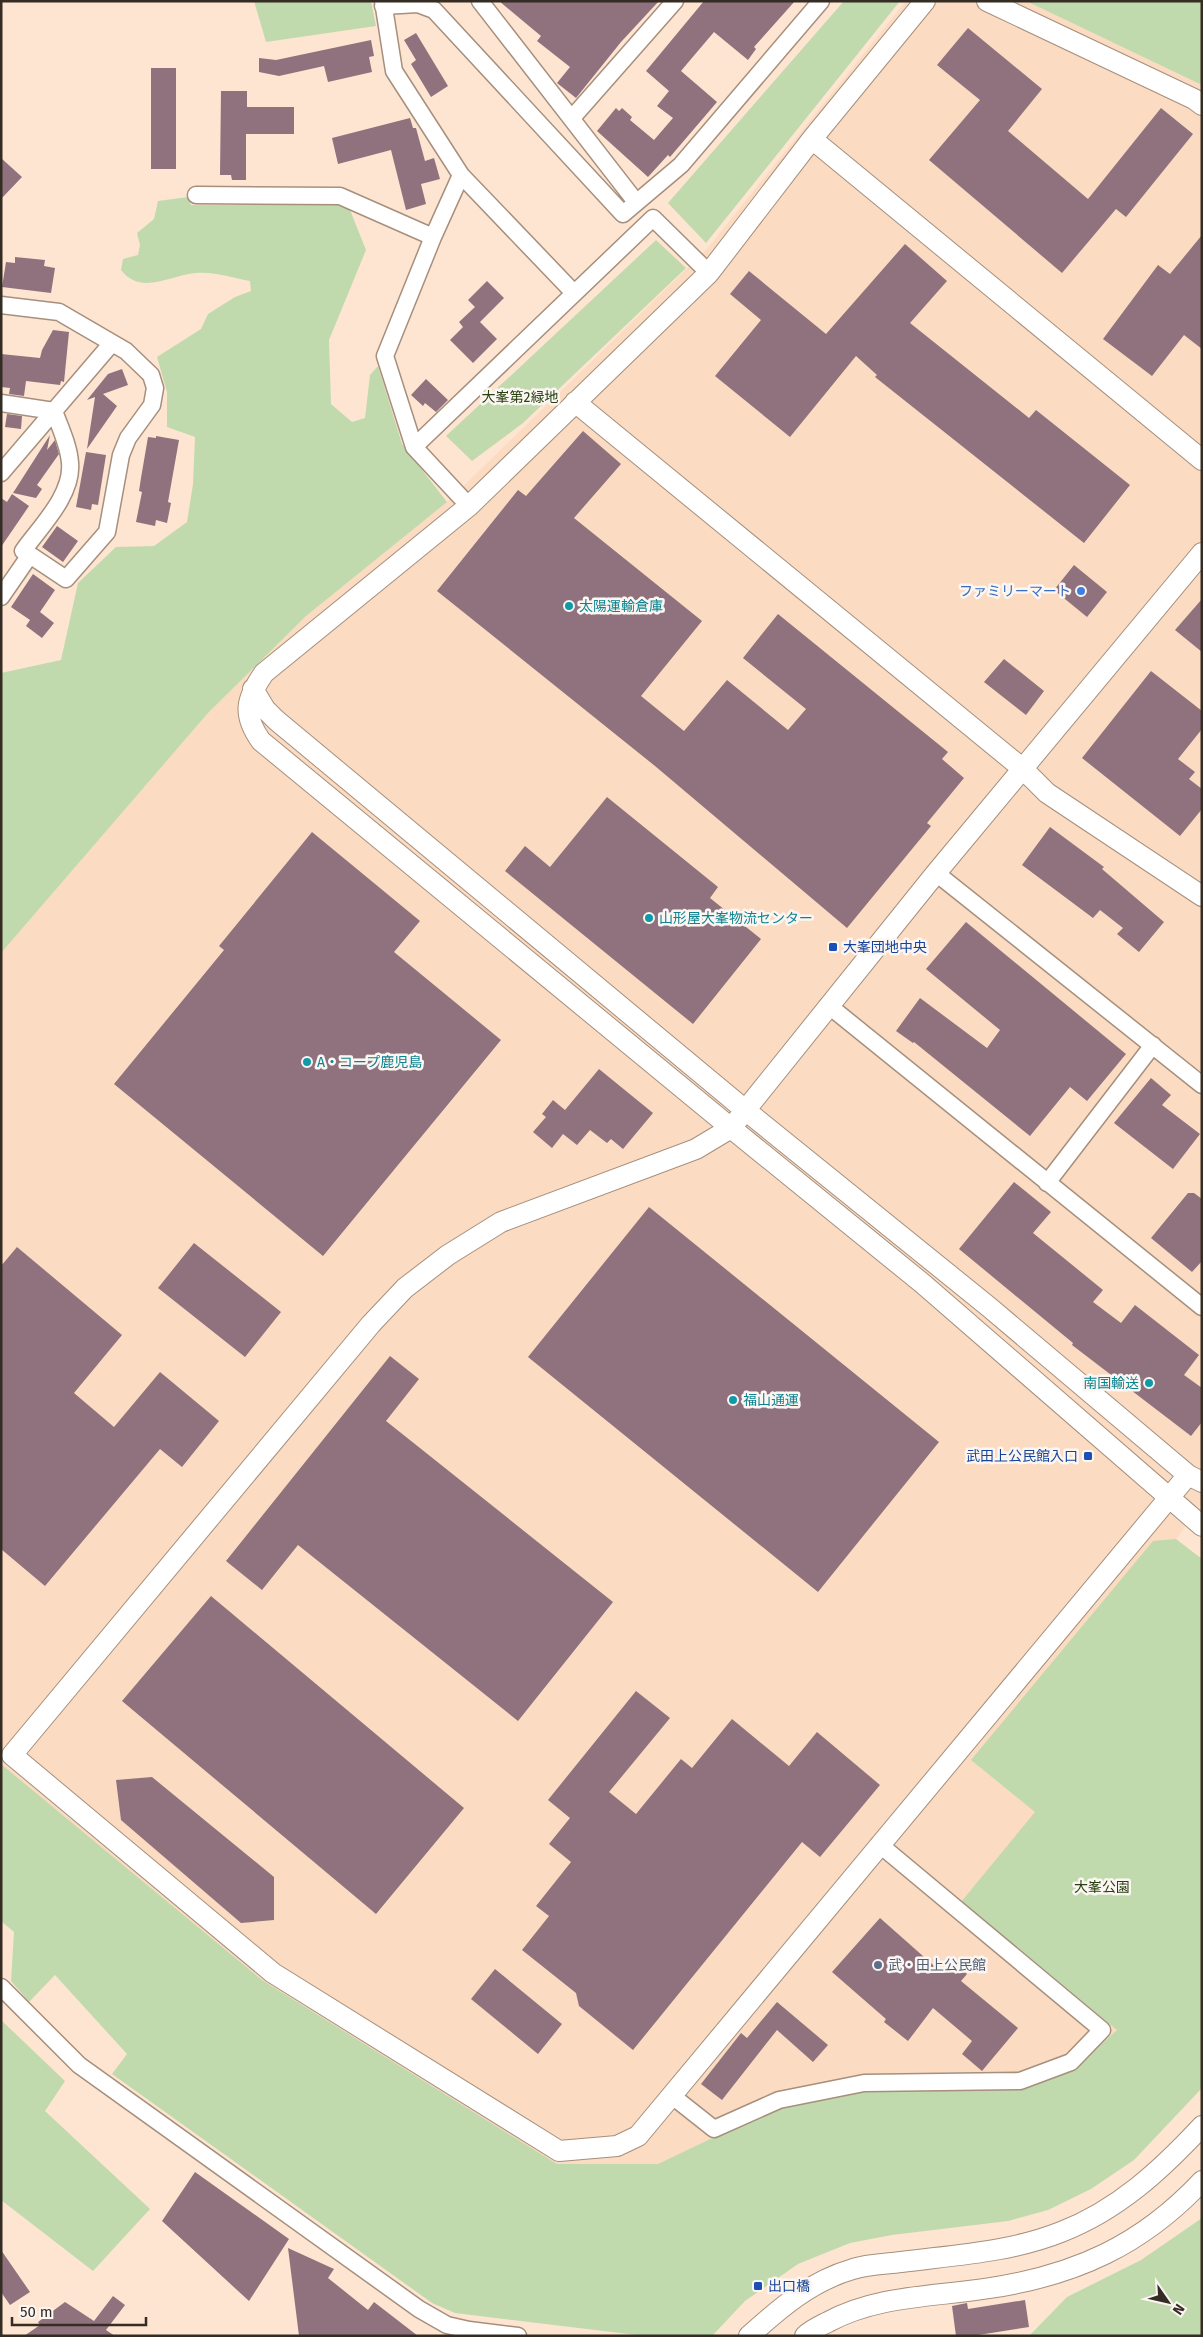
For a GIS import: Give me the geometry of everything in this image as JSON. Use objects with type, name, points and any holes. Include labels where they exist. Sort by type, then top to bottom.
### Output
[{"type":"street","points":[[480,1],[636,202]]},
{"type":"street","points":[[572,118],[675,1]]},
{"type":"street","points":[[574,293],[461,175],[394,71],[383,4],[418,4],[434,10],[623,214],[681,165],[821,1]]},
{"type":"street","points":[[925,1],[812,139],[709,273],[469,506],[264,673],[253,689],[248,702],[251,726],[261,741],[730,1128],[922,1283],[1202,1526]]},
{"type":"street","points":[[987,1],[1202,104]]},
{"type":"street","points":[[812,139],[1202,460]]},
{"type":"street","points":[[461,175],[433,237],[385,356],[414,447],[469,506]]},
{"type":"street","points":[[196,196],[340,196],[433,237]]},
{"type":"street","points":[[414,447],[653,218],[709,273]]},
{"type":"street","points":[[1,305],[60,312],[126,351],[151,375],[155,388],[152,405],[128,438],[121,455],[107,532],[66,578],[23,551],[62,497],[68,480],[70,464],[54,411]]},
{"type":"street","points":[[1,473],[112,343]]},
{"type":"street","points":[[575,402],[1023,769],[1047,793],[1202,896]]},
{"type":"street","points":[[1,403],[54,411]]},
{"type":"street","points":[[253,689],[276,720],[744,1109],[989,1307],[1195,1478],[1168,1498],[638,2136],[617,2146],[559,2151],[273,1973],[12,1755],[371,1324],[405,1288],[448,1255],[501,1222],[696,1149],[730,1128],[744,1109],[828,1005],[936,873],[1202,553]]},
{"type":"street","points":[[1,596],[30,555]]},
{"type":"street","points":[[936,873],[1202,1085]]},
{"type":"street","points":[[828,1005],[1046,1183],[1202,1307]]},
{"type":"street","points":[[1046,1183],[1153,1045]]},
{"type":"street","points":[[672,2095],[714,2129],[779,2100],[864,2083],[1020,2081],[1071,2062],[1102,2030],[879,1844]]},
{"type":"street","points":[[1,1987],[79,2065],[419,2309],[447,2325],[469,2330],[518,2336]]},
{"type":"street","points":[[749,2336],[786,2302],[820,2282],[854,2268],[1010,2247],[1061,2232],[1105,2212],[1136,2190],[1202,2126]]},
{"type":"street","points":[[805,2336],[843,2314],[895,2298],[1015,2284],[1041,2278],[1092,2261],[1138,2237],[1181,2203],[1202,2181]]},
{"type":"shaded area","points":[[906,1],[1026,1],[1202,85],[1202,1504],[1176,1539],[1171,1541],[1117,2030],[1075,2068],[779,2106],[658,2164],[557,2164],[262,1980],[1,1764],[1,953],[208,713],[306,616],[447,502],[707,249]]},
{"type":"green space","points":[[254,1],[371,1],[376,26],[266,42]]},
{"type":"green space","points":[[844,1],[900,1],[706,243],[668,203]]},
{"type":"green space","points":[[1026,1],[1202,1],[1202,85]]},
{"type":"green space","points":[[188,197],[191,205],[337,205],[350,210],[366,250],[329,340],[331,404],[352,422],[365,418],[370,375],[378,366],[402,444],[447,502],[306,616],[208,713],[1,953],[1,673],[61,660],[78,583],[116,547],[154,546],[187,522],[193,484],[195,437],[167,427],[167,392],[157,357],[201,329],[208,314],[235,297],[251,291],[250,281],[216,274],[196,273],[147,283],[129,278],[121,270],[123,259],[138,255],[140,245],[137,233],[154,219],[158,201]]},
{"type":"green space","name":"大峯第2緑地","points":[[656,240],[686,268],[523,423],[472,461],[446,436]]},
{"type":"green space","name":"大峯公園","points":[[1176,1539],[1202,1559],[1202,2088],[1134,2160],[1091,2189],[1048,2210],[1008,2221],[892,2235],[850,2243],[798,2264],[745,2301],[712,2336],[645,2336],[455,2313],[432,2303],[112,2074],[127,2054],[55,1975],[29,2002],[11,1981],[14,1932],[1,1921],[1,1764],[262,1980],[557,2164],[658,2164],[779,2106],[870,2091],[1075,2068],[1117,2030],[961,1902],[1035,1812],[971,1760],[1153,1541]]},
{"type":"green space","points":[[1,2020],[65,2081],[45,2111],[150,2209],[93,2271],[1,2200]]},
{"type":"green space","points":[[1202,2218],[1202,2336],[1029,2336],[1067,2297],[1141,2260]]},
{"type":"building","points":[[499,1],[659,1],[621,42],[576,98],[557,83],[570,67],[537,41],[541,36]]},
{"type":"building","points":[[704,1],[795,1],[754,47],[756,49],[748,60],[714,32],[686,65],[681,71],[717,102],[670,157],[668,155],[648,177],[597,131],[616,108],[619,111],[622,108],[632,117],[630,120],[654,140],[673,118],[657,106],[669,91],[646,71]]},
{"type":"building","points":[[968,28],[1042,89],[1008,131],[1088,199],[1161,108],[1193,134],[1126,217],[1116,209],[1062,273],[929,160],[980,100],[937,65]]},
{"type":"building","points":[[416,33],[448,86],[431,97],[411,64],[416,60],[404,40]]},
{"type":"building","points":[[371,40],[374,56],[369,57],[372,72],[328,82],[324,66],[279,76],[259,72],[259,58],[276,60]]},
{"type":"building","points":[[151,68],[176,68],[176,169],[151,169]]},
{"type":"building","points":[[221,91],[247,91],[247,107],[294,107],[294,134],[246,134],[246,180],[232,180],[231,175],[220,175]]},
{"type":"building","points":[[410,118],[413,128],[416,128],[425,161],[434,158],[440,179],[421,184],[426,204],[406,210],[391,150],[338,164],[332,138]]},
{"type":"building","points":[[1,158],[22,177],[1,199]]},
{"type":"building","points":[[1202,235],[1202,349],[1184,335],[1152,376],[1103,339],[1158,265],[1170,274]]},
{"type":"building","points":[[905,244],[947,281],[910,323],[1029,418],[1036,410],[1130,485],[1084,543],[875,377],[877,375],[856,356],[790,437],[715,376],[761,320],[730,294],[749,271],[826,334]]},
{"type":"building","points":[[15,257],[45,260],[44,266],[55,268],[51,293],[2,287],[6,262],[15,263]]},
{"type":"building","points":[[487,281],[504,298],[480,322],[497,339],[473,363],[450,340],[463,327],[459,322],[475,307],[468,300]]},
{"type":"building","points":[[53,330],[69,332],[64,382],[61,381],[60,385],[26,381],[24,396],[9,394],[10,388],[1,387],[1,354],[40,358],[42,350]]},
{"type":"building","points":[[122,369],[128,385],[103,394],[117,406],[87,449],[95,397],[87,400],[108,374]]},
{"type":"building","points":[[426,379],[448,400],[436,412],[425,403],[423,406],[411,395]]},
{"type":"building","points":[[7,414],[22,416],[21,429],[5,427]]},
{"type":"building","points":[[583,431],[621,464],[574,518],[702,621],[641,696],[684,731],[727,680],[788,730],[806,709],[743,658],[778,614],[948,752],[942,759],[964,778],[927,823],[931,826],[847,928],[655,766],[437,591],[518,490],[526,496]]},
{"type":"building","points":[[50,435],[47,450],[55,440],[59,454],[37,485],[42,489],[36,498],[13,493]]},
{"type":"building","points":[[156,436],[179,440],[168,502],[171,503],[167,523],[156,520],[155,526],[136,522],[142,492],[139,491],[148,437],[156,438]]},
{"type":"building","points":[[86,452],[106,455],[98,505],[92,504],[91,510],[76,507]]},
{"type":"building","points":[[12,494],[29,506],[1,547],[1,498],[7,502]]},
{"type":"building","points":[[57,526],[78,541],[63,562],[42,547]]},
{"type":"building","name":"ファミリーマート","points":[[1074,565],[1107,592],[1087,617],[1054,590]]},
{"type":"building","points":[[33,574],[55,590],[40,612],[54,623],[42,638],[26,626],[30,620],[11,607]]},
{"type":"building","points":[[1202,599],[1202,652],[1175,630]]},
{"type":"building","points":[[1004,659],[1044,691],[1026,715],[984,682]]},
{"type":"building","points":[[1151,671],[1202,711],[1202,729],[1178,759],[1195,772],[1189,779],[1202,789],[1202,809],[1180,836],[1082,758]]},
{"type":"building","name":"山形屋大峯物流センター","points":[[607,797],[718,887],[710,898],[761,939],[693,1024],[505,871],[525,846],[550,867]]},
{"type":"building","points":[[1050,827],[1104,867],[1102,869],[1164,922],[1139,952],[1117,934],[1123,928],[1100,910],[1093,918],[1022,865]]},
{"type":"building","name":"A・コープ鹿児島","points":[[312,832],[420,921],[394,952],[501,1040],[323,1256],[114,1084],[224,950],[219,946]]},
{"type":"building","points":[[966,922],[1126,1054],[1087,1101],[1070,1087],[1030,1136],[914,1042],[896,1031],[920,998],[987,1048],[1000,1030],[926,969]]},
{"type":"building","points":[[599,1069],[653,1113],[623,1149],[611,1139],[607,1143],[590,1130],[577,1145],[563,1134],[552,1148],[533,1132],[546,1117],[542,1114],[553,1100],[565,1110]]},
{"type":"building","points":[[1151,1078],[1171,1095],[1162,1105],[1200,1134],[1173,1169],[1114,1123]]},
{"type":"building","points":[[1014,1182],[1051,1212],[1033,1233],[1103,1290],[1093,1302],[1121,1323],[1135,1305],[1199,1355],[1184,1375],[1202,1388],[1202,1422],[1191,1436],[1072,1345],[1073,1343],[959,1249]]},
{"type":"building","points":[[1188,1193],[1194,1193],[1202,1199],[1202,1261],[1192,1272],[1151,1238]]},
{"type":"building","name":"福山通運","points":[[649,1207],[939,1442],[818,1592],[528,1357]]},
{"type":"building","points":[[194,1243],[281,1312],[245,1357],[158,1288]]},
{"type":"building","points":[[17,1247],[122,1335],[74,1393],[114,1427],[160,1372],[219,1421],[182,1467],[160,1449],[45,1586],[1,1549],[1,1266]]},
{"type":"building","points":[[390,1356],[419,1379],[386,1421],[613,1602],[518,1721],[298,1545],[262,1590],[226,1561]]},
{"type":"building","points":[[211,1596],[464,1808],[376,1914],[122,1701]]},
{"type":"building","points":[[636,1691],[670,1718],[609,1792],[636,1814],[681,1759],[692,1768],[732,1719],[789,1766],[817,1732],[880,1785],[820,1857],[802,1842],[633,2050],[579,2006],[576,1993],[522,1950],[549,1916],[536,1906],[571,1862],[549,1844],[570,1818],[548,1800]]},
{"type":"building","points":[[152,1777],[274,1877],[274,1920],[241,1923],[121,1820],[116,1780]]},
{"type":"building","points":[[880,1918],[941,1972],[950,1960],[967,1974],[961,1981],[1018,2028],[982,2071],[962,2054],[972,2041],[933,2008],[908,2041],[884,2022],[886,2019],[832,1972]]},
{"type":"building","points":[[495,1969],[562,2024],[538,2054],[471,1999]]},
{"type":"building","points":[[777,2002],[828,2045],[813,2062],[777,2030],[722,2100],[701,2084],[741,2033],[747,2038]]},
{"type":"building","points":[[195,2172],[289,2239],[249,2301],[162,2221]]},
{"type":"building","points":[[288,2248],[334,2269],[328,2278],[368,2310],[374,2302],[418,2336],[299,2336]]},
{"type":"building","points":[[1,2250],[30,2292],[10,2305],[1,2292]]},
{"type":"building","points":[[113,2296],[125,2305],[106,2330],[115,2336],[24,2336],[40,2325],[38,2322],[65,2302],[94,2321]]},
{"type":"building","points":[[1025,2300],[1029,2327],[972,2336],[956,2336],[952,2306],[967,2303],[968,2309]]},
{"type":"place","name":"ファミリーマート","points":[[1081,591]]},
{"type":"place","name":"太陽運輸倉庫","points":[[569,606]]},
{"type":"place","name":"山形屋大峯物流センター","points":[[649,918]]},
{"type":"place","name":"大峯団地中央","points":[[833,947]]},
{"type":"place","name":"A・コープ鹿児島","points":[[307,1062]]},
{"type":"place","name":"南国輸送","points":[[1149,1383]]},
{"type":"place","name":"福山通運","points":[[733,1400]]},
{"type":"place","name":"武田上公民館入口","points":[[1088,1456]]},
{"type":"place","name":"武・田上公民館","points":[[878,1965]]},
{"type":"place","name":"出口橋","points":[[758,2286]]}]
